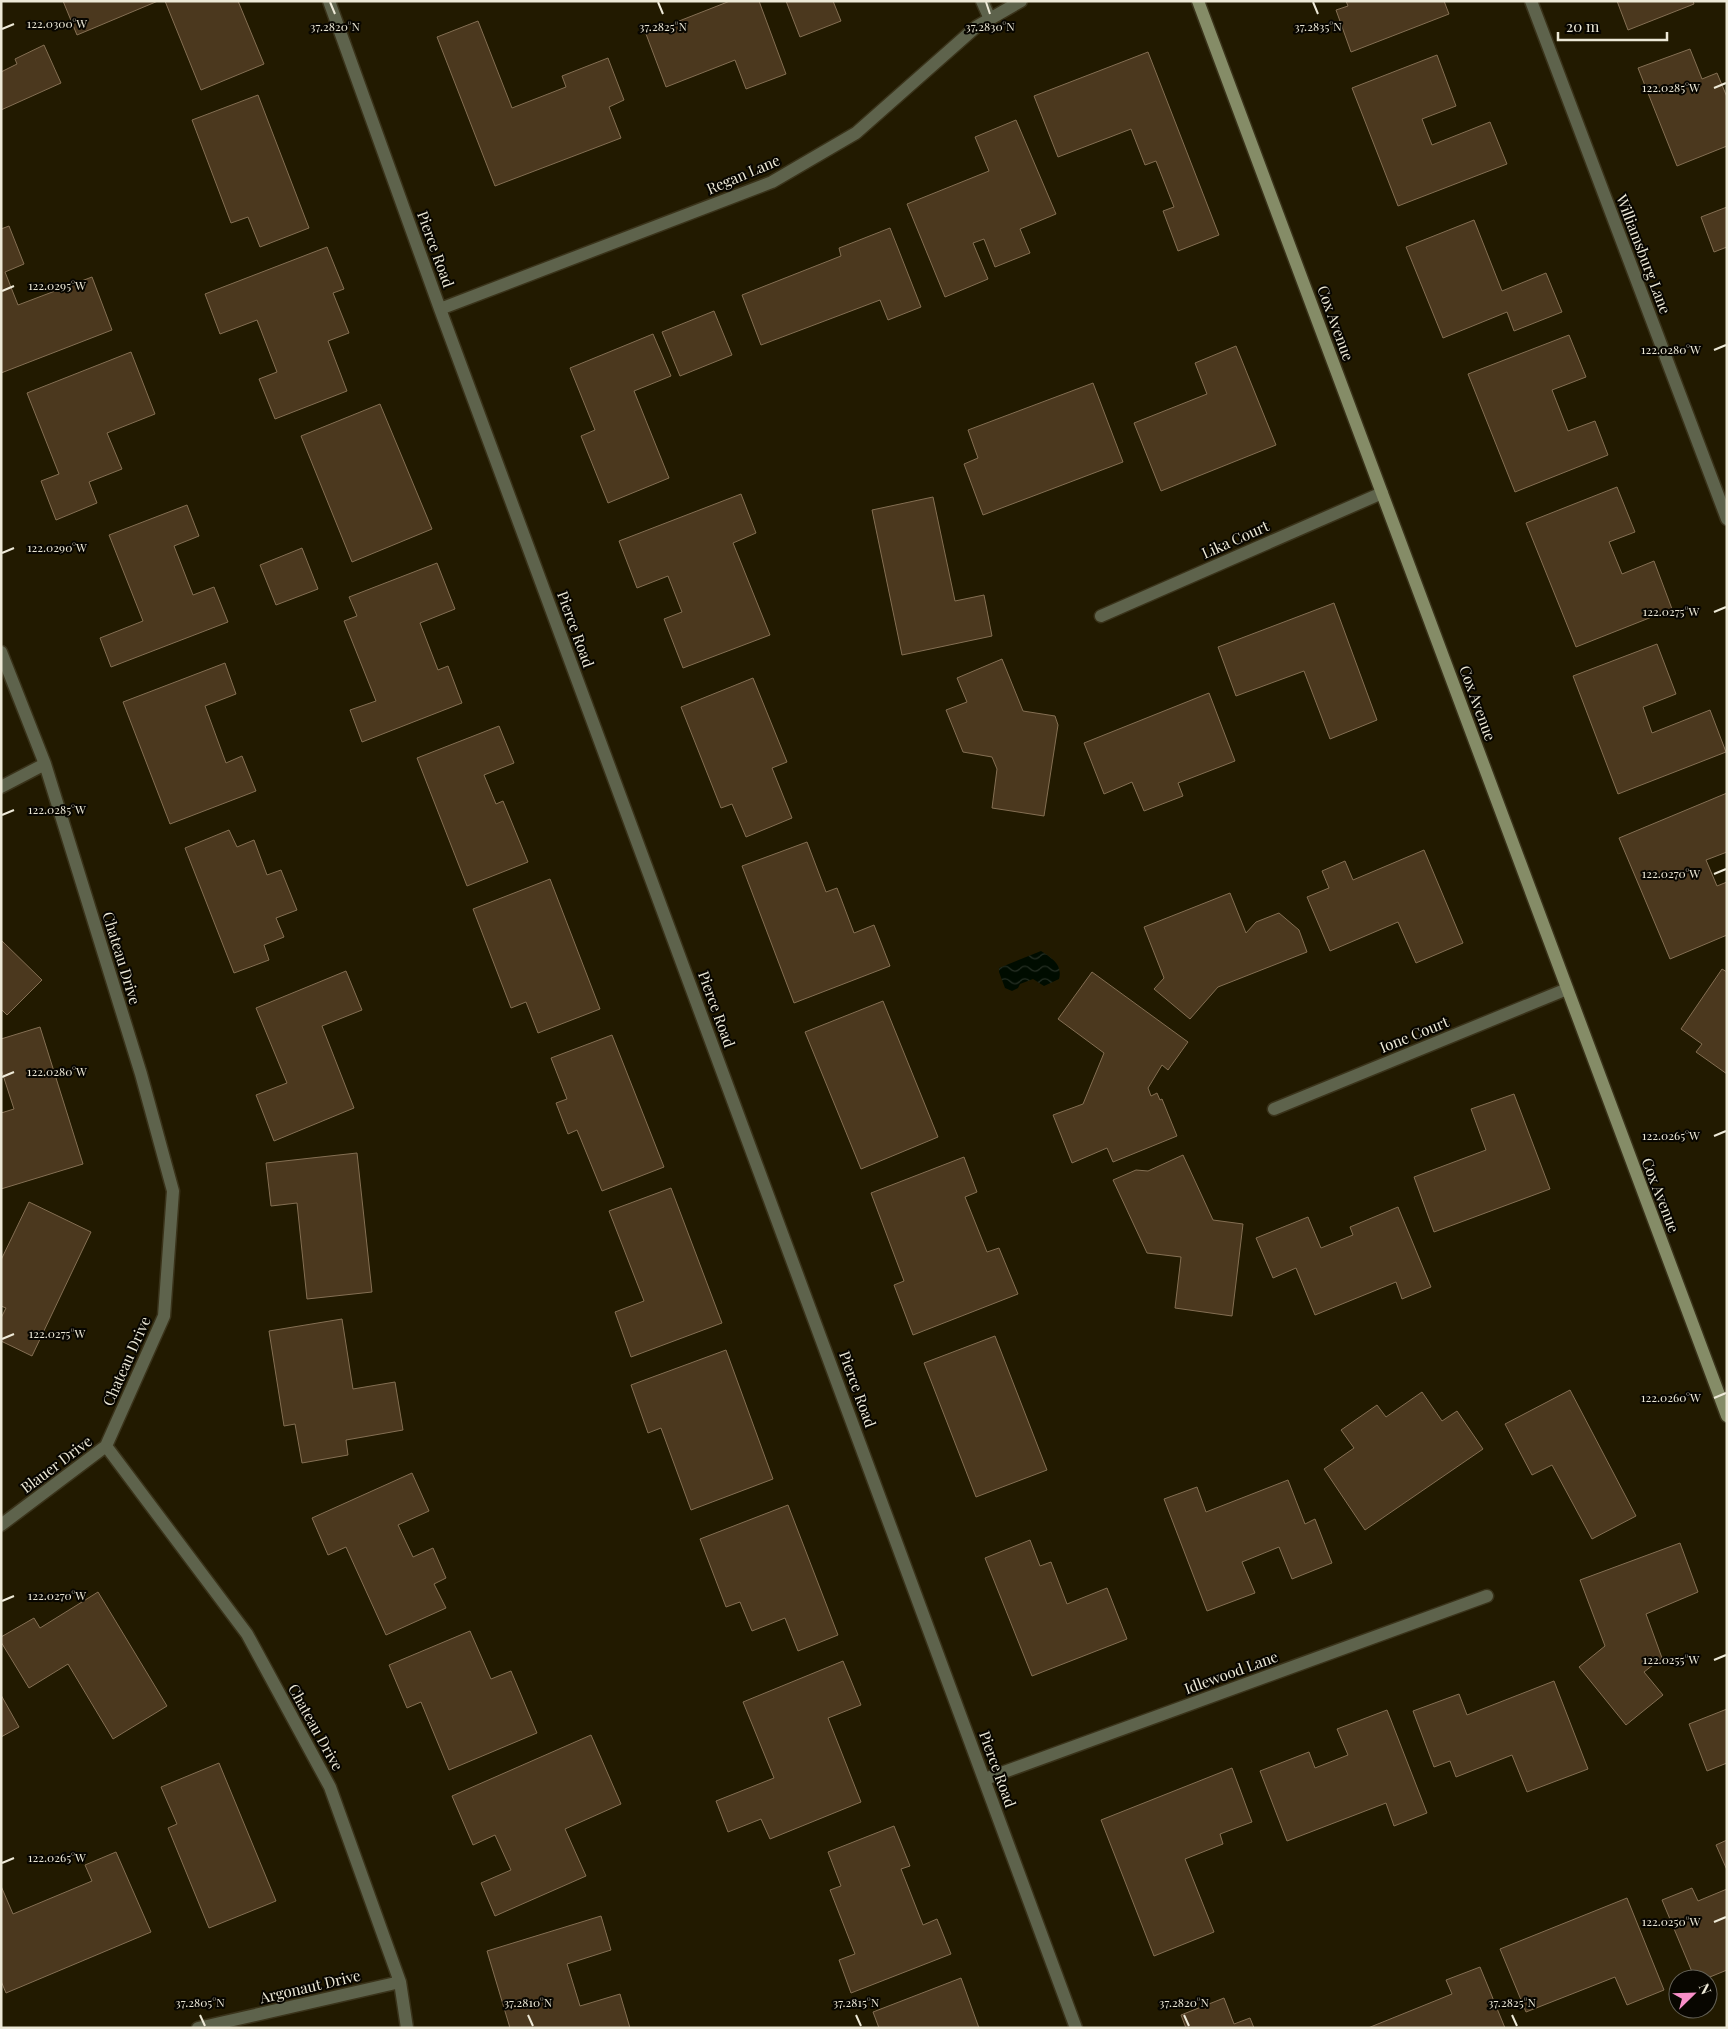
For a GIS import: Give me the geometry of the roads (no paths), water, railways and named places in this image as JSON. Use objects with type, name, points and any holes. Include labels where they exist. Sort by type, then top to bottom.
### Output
[{"type":"main road","name":"Cox Avenue","points":[[1198,1],[1727,1416]]},
{"type":"street","name":"Pierce Road","points":[[329,1],[440,309],[1076,2028]]},
{"type":"street","points":[[982,1],[990,19]]},
{"type":"street","name":"Regan Lane","points":[[440,309],[772,182],[856,133],[976,27],[1021,1]]},
{"type":"street","name":"Williamsburg Lane","points":[[1531,1],[1727,519]]},
{"type":"street","name":"Lika Court","points":[[1101,616],[1382,493]]},
{"type":"street","name":"Chateau Drive","points":[[1,652],[45,764],[141,1074],[173,1191],[164,1316],[106,1446],[247,1634],[330,1787],[400,1982],[407,2028]]},
{"type":"street","points":[[1,787],[45,764]]},
{"type":"street","name":"Ione Court","points":[[1274,1109],[1567,989]]},
{"type":"street","name":"Blauer Drive","points":[[1,1525],[106,1446]]},
{"type":"street","name":"Idlewood Lane","points":[[985,1779],[1488,1596]]},
{"type":"street","name":"Argonaut Drive","points":[[198,2028],[400,1982]]},
{"type":"water","points":[[1041,951],[1056,962],[1060,974],[1059,979],[1044,986],[1033,979],[1020,984],[1018,988],[1012,991],[1005,988],[999,968]]}]
